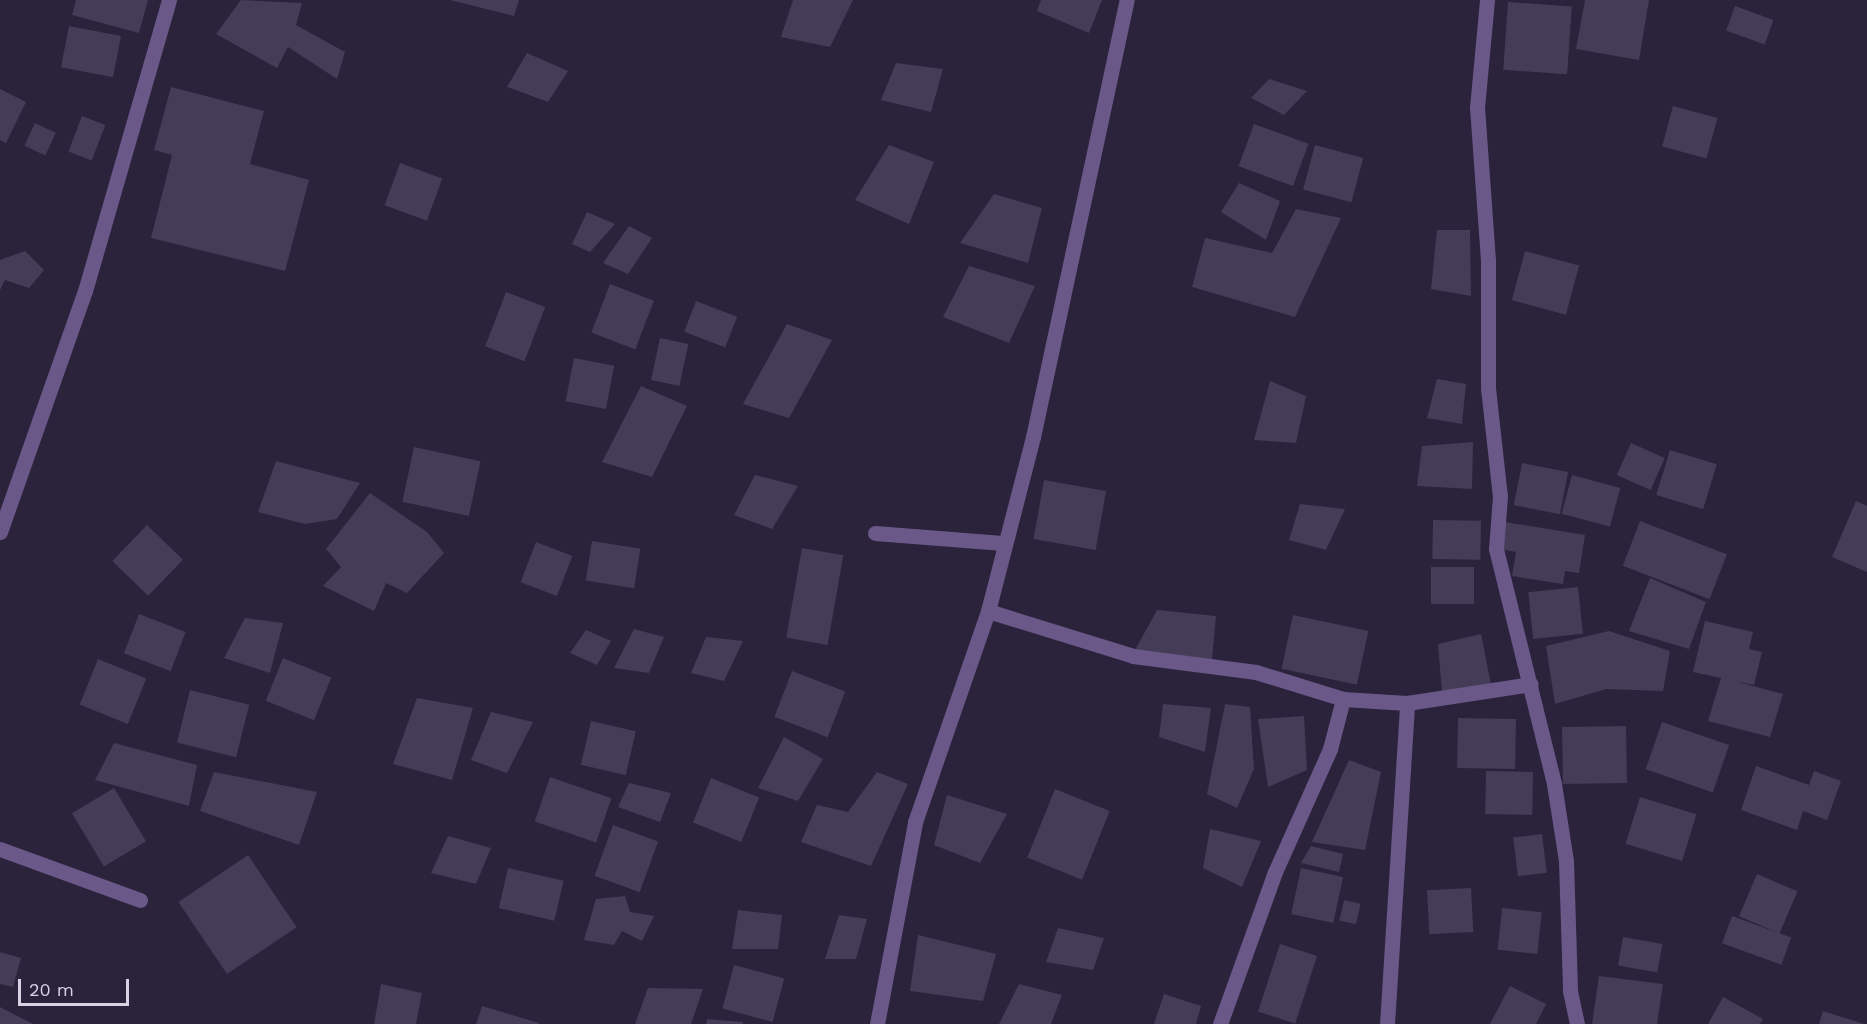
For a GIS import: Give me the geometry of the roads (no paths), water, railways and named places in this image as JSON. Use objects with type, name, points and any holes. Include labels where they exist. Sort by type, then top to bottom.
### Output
[{"type":"street","points":[[0,532],[86,291],[169,0]]},
{"type":"street","points":[[877,1024],[915,822],[988,611],[1057,333],[1127,0]]},
{"type":"street","points":[[1487,0],[1477,107],[1488,260],[1488,388],[1500,496],[1496,549],[1554,784],[1566,861],[1570,991],[1577,1024]]},
{"type":"street","points":[[875,533],[1004,543]]},
{"type":"street","points":[[988,611],[1133,656],[1256,672],[1343,699],[1407,703],[1531,684]]},
{"type":"street","points":[[1220,1024],[1275,872],[1330,749],[1343,699]]},
{"type":"street","points":[[1387,1024],[1407,703]]},
{"type":"street","points":[[0,849],[140,900]]}]
